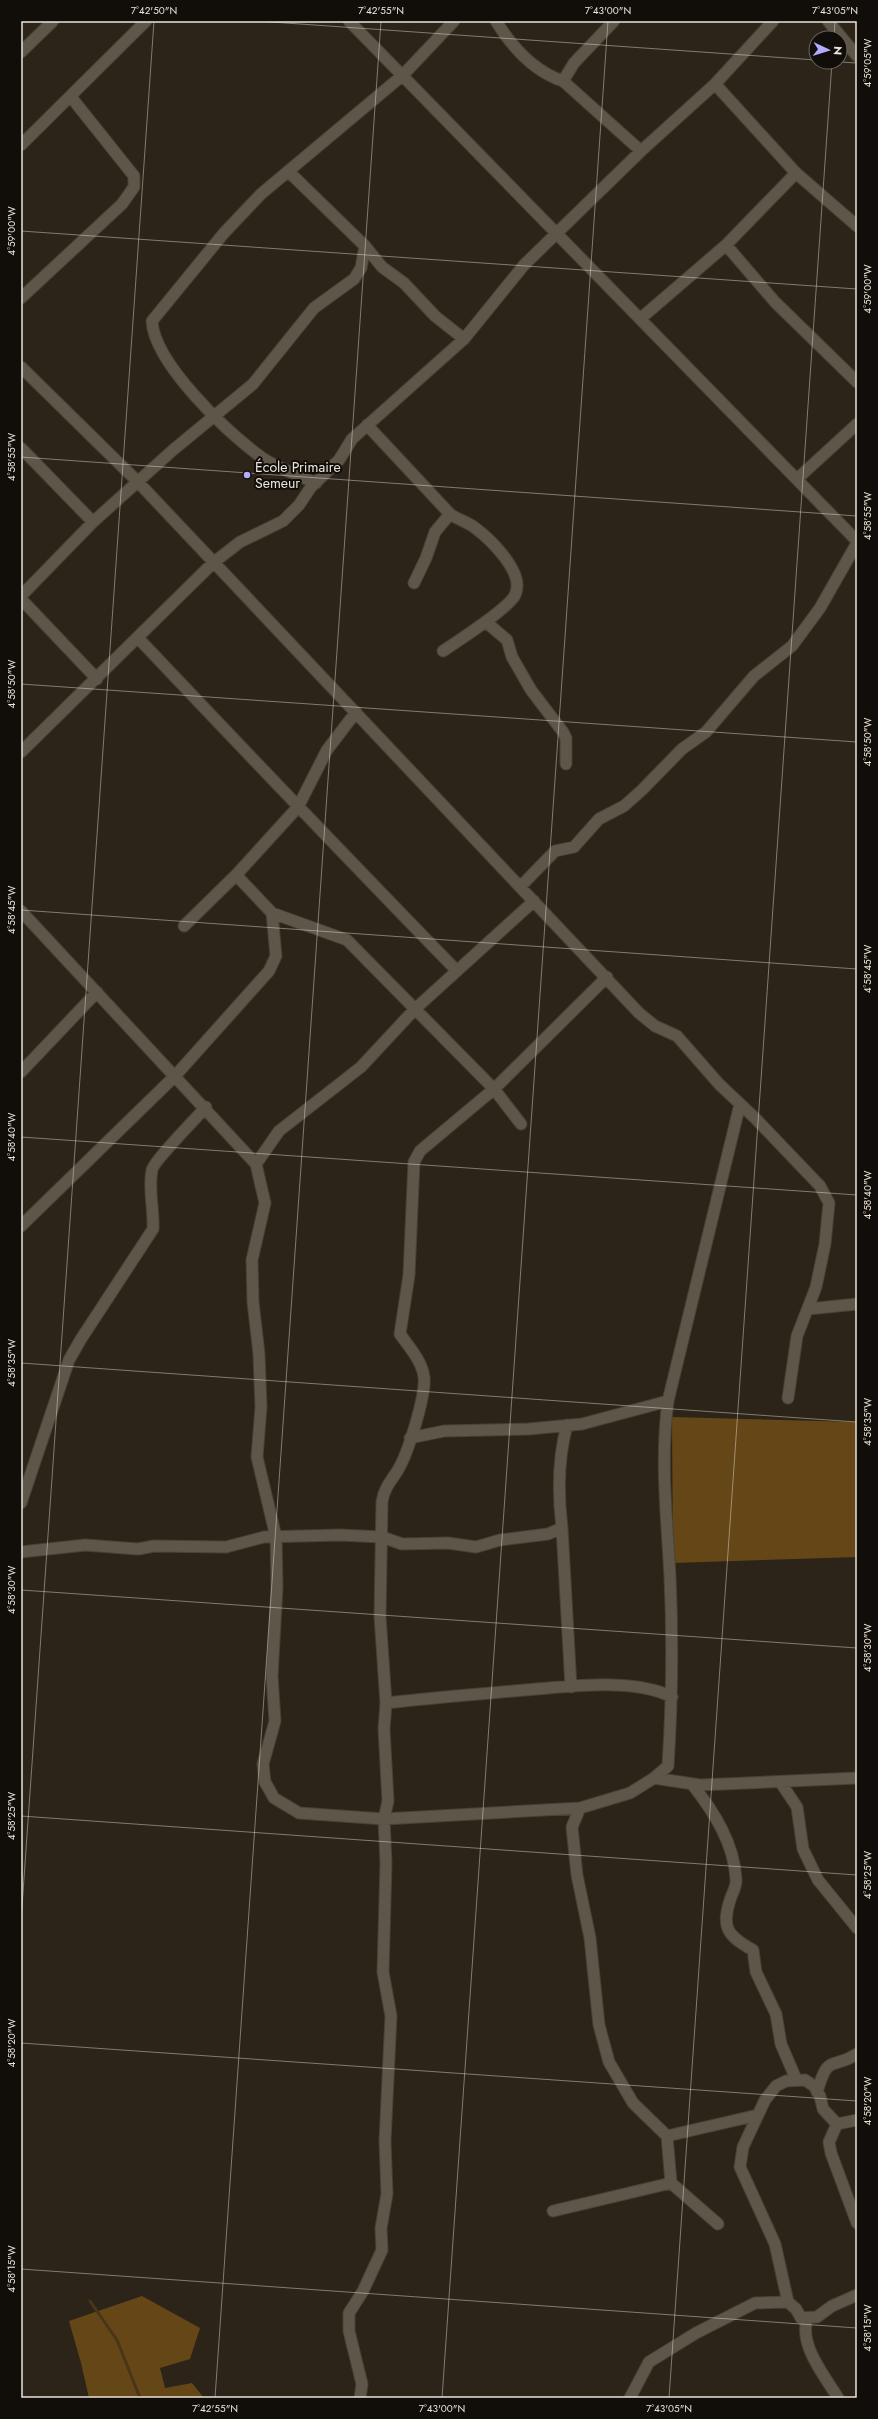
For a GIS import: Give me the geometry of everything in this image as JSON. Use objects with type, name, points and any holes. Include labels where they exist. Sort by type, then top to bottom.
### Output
[{"type":"street","points":[[21,51],[53,21]]},
{"type":"street","points":[[21,145],[146,21]]},
{"type":"street","points":[[349,21],[404,75],[857,542],[820,608],[792,646],[754,676],[706,732],[682,749],[642,790],[624,806],[599,819],[574,847],[555,851],[521,886]]},
{"type":"street","points":[[316,482],[261,457],[215,417],[175,373],[157,344],[153,332],[152,321],[224,233],[261,194],[404,75],[454,21]]},
{"type":"street","points":[[496,21],[504,34],[530,63],[548,76],[563,81],[641,151]]},
{"type":"street","points":[[563,81],[574,63],[614,21]]},
{"type":"street","points":[[21,752],[139,639],[213,563],[240,542],[282,521],[299,505],[316,482],[339,460],[352,439],[464,339],[524,265],[641,151],[715,84],[773,21]]},
{"type":"street","points":[[828,21],[857,56]]},
{"type":"street","points":[[715,84],[796,172],[857,226]]},
{"type":"street","points":[[21,298],[122,204],[134,187],[134,176],[71,97]]},
{"type":"street","points":[[289,172],[365,246],[382,267],[404,282],[435,316],[464,339]]},
{"type":"street","points":[[640,318],[726,245],[796,172]]},
{"type":"street","points":[[726,245],[775,302],[857,382]]},
{"type":"street","points":[[21,596],[93,522],[179,445],[215,417],[253,384],[314,308],[354,279],[361,268],[365,246]]},
{"type":"street","points":[[21,367],[138,482],[213,563],[607,977],[639,1013],[655,1026],[677,1036],[719,1084],[820,1186],[829,1203],[825,1244],[816,1287],[797,1336],[788,1398]]},
{"type":"street","points":[[797,479],[857,424]]},
{"type":"street","points":[[367,425],[450,514],[473,527],[492,543],[509,563],[516,579],[515,596],[486,622],[442,651]]},
{"type":"street","points":[[21,448],[93,522]]},
{"type":"street","points":[[414,583],[426,558],[435,532],[450,514]]},
{"type":"street","points":[[21,599],[97,679]]},
{"type":"street","points":[[486,622],[507,640],[512,657],[531,690],[563,732],[566,738],[566,764]]},
{"type":"street","points":[[139,639],[246,749],[298,807],[457,971]]},
{"type":"street","points":[[184,926],[236,875],[298,807],[327,750],[356,712]]},
{"type":"street","points":[[236,875],[272,913],[347,940],[494,1089],[521,1124]]},
{"type":"street","points":[[256,1164],[279,1131],[361,1068],[415,1009],[534,901]]},
{"type":"street","points":[[21,911],[175,1076],[206,1107],[256,1164],[266,1203],[252,1260],[252,1302],[259,1354],[261,1407],[257,1457],[276,1537],[277,1587],[272,1676],[275,1721],[263,1764],[265,1782],[274,1798],[299,1813],[384,1819],[580,1808],[630,1793],[654,1778],[668,1766],[672,1697],[670,1578],[664,1472],[665,1426],[668,1401],[740,1104]]},
{"type":"street","points":[[21,1226],[175,1076],[269,971],[276,956],[272,913]]},
{"type":"street","points":[[360,2398],[362,2384],[349,2331],[348,2313],[363,2291],[382,2250],[381,2228],[387,2194],[385,2140],[392,2016],[383,1972],[386,1863],[384,1819],[388,1801],[384,1729],[386,1703],[380,1616],[384,1490],[398,1469],[410,1438],[421,1399],[424,1377],[419,1362],[400,1334],[409,1275],[414,1162],[420,1151],[494,1089],[607,977]]},
{"type":"street","points":[[21,1072],[97,992]]},
{"type":"street","points":[[21,1503],[69,1360],[153,1228],[154,1209],[150,1188],[152,1168],[206,1107]]},
{"type":"street","points":[[808,1309],[857,1304]]},
{"type":"street","points":[[410,1438],[444,1431],[529,1429],[582,1424],[668,1401]]},
{"type":"street","points":[[566,1425],[562,1443],[560,1512],[571,1687]]},
{"type":"street","points":[[21,1552],[85,1546],[138,1550],[154,1546],[226,1547],[264,1537],[340,1535],[382,1537],[402,1544],[448,1543],[476,1547],[500,1540],[548,1534],[562,1528]]},
{"type":"street","points":[[386,1703],[571,1687],[659,1690],[672,1697]]},
{"type":"street","points":[[654,1778],[692,1784],[781,1783],[857,1778]]},
{"type":"street","points":[[781,1783],[797,1807],[803,1849],[818,1880],[857,1928]]},
{"type":"street","points":[[692,1784],[712,1809],[725,1835],[732,1858],[737,1881],[725,1914],[726,1926],[733,1939],[753,1950],[756,1972],[776,2014],[781,2044],[796,2079]]},
{"type":"street","points":[[580,1808],[572,1826],[577,1876],[590,1938],[600,2025],[609,2062],[633,2103],[667,2136],[672,2183],[718,2224]]},
{"type":"street","points":[[817,2092],[824,2071],[832,2063],[857,2054]]},
{"type":"street","points":[[837,2124],[823,2109],[814,2086],[805,2080],[796,2079],[786,2081],[776,2086],[765,2100],[743,2147],[740,2167],[775,2244],[788,2302],[796,2309],[801,2318],[807,2319],[817,2317],[832,2306],[857,2295]]},
{"type":"street","points":[[667,2136],[758,2115]]},
{"type":"street","points":[[837,2124],[857,2120]]},
{"type":"street","points":[[837,2124],[829,2142],[831,2153],[857,2223]]},
{"type":"street","points":[[554,2210],[672,2183]]},
{"type":"street","points":[[630,2398],[649,2362],[696,2333],[755,2303],[788,2302]]},
{"type":"street","points":[[807,2319],[805,2325],[811,2352],[838,2398]]},
{"type":"shaded area","points":[[672,1417],[857,1422],[857,1557],[673,1563]]},
{"type":"shaded area","points":[[142,2296],[200,2328],[190,2359],[160,2368],[165,2388],[192,2383],[204,2398],[89,2398],[69,2321]]},
{"type":"waterway","points":[[90,2301],[117,2340],[140,2398]]},
{"type":"place","name":"École Primaire Semeur","points":[[247,475]]}]
